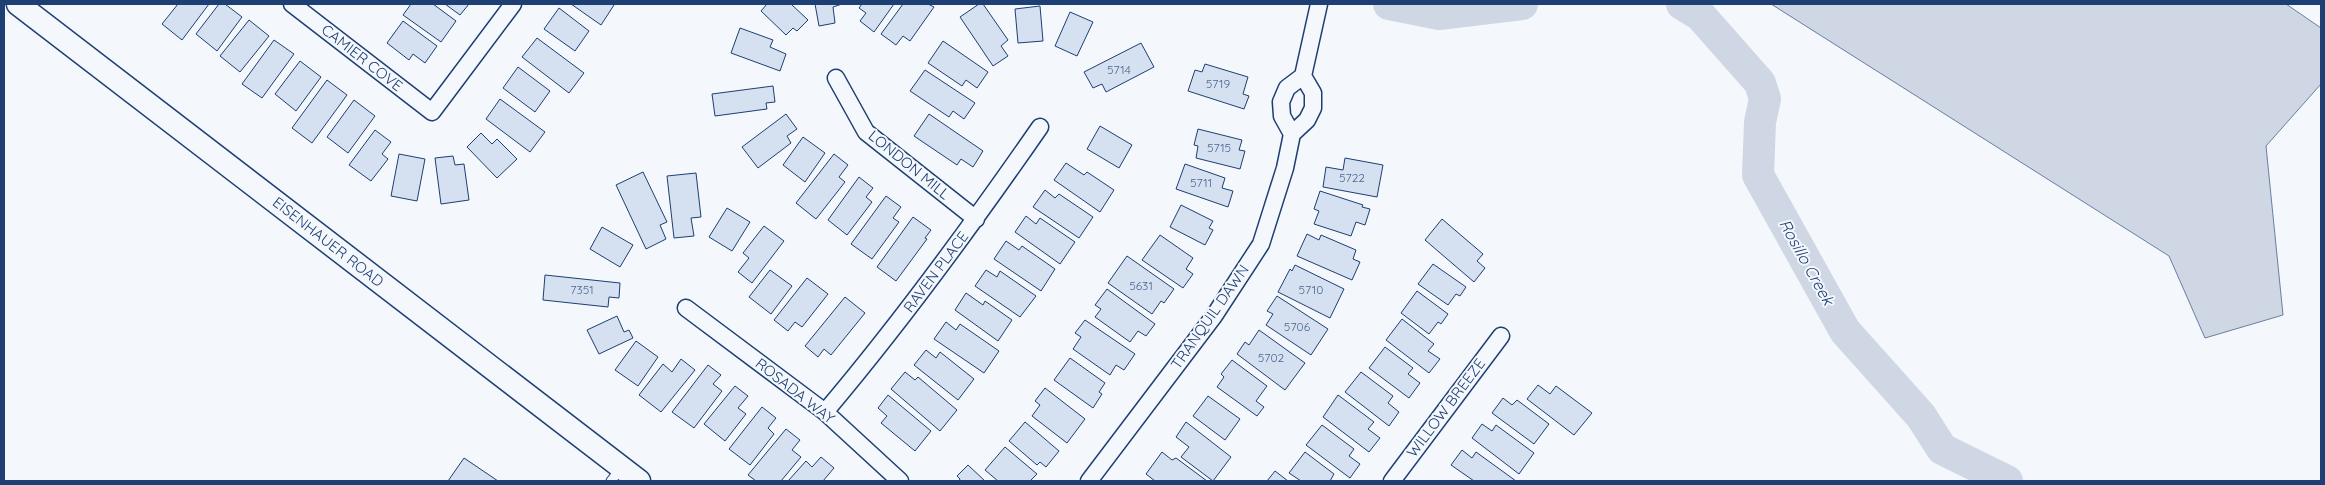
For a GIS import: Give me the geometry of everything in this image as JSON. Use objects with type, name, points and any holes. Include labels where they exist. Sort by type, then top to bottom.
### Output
[{"type":"main road","name":"EISENHAUER ROAD","points":[[18,4],[624,477]]},
{"type":"street","name":"CAMIER COVE","points":[[292,4],[432,112],[514,4]]},
{"type":"street","points":[[1304,76],[1287,88],[1281,102],[1282,116],[1292,134],[1307,120],[1313,108],[1313,93],[1304,76],[1319,4]]},
{"type":"street","name":"LONDON MILL","points":[[836,78],[866,132],[976,219]]},
{"type":"street","name":"RAVEN PLACE","points":[[825,412],[877,351],[976,219],[1040,127]]},
{"type":"street","name":"TRANQUIL DAWN","points":[[1089,481],[1214,316],[1261,244],[1285,168],[1292,134]]},
{"type":"street","name":"ROSADA WAY","points":[[686,308],[825,412],[900,481]]},
{"type":"street","name":"WILLOW BREEZE","points":[[1392,481],[1501,336]]},
{"type":"shaded area","points":[[1771,4],[2286,4],[2321,28],[2321,84],[2266,146],[2283,315],[2205,338],[2169,256]]},
{"type":"building","points":[[178,4],[209,4],[182,40],[162,24]]},
{"type":"building","points":[[219,4],[225,4],[242,17],[217,51],[196,34]]},
{"type":"building","points":[[411,4],[433,4],[456,21],[441,42],[403,15]]},
{"type":"building","points":[[445,4],[469,4],[460,15]]},
{"type":"building","points":[[571,4],[613,4],[614,5],[601,25]]},
{"type":"building","points":[[767,4],[791,4],[808,20],[797,31],[793,28],[786,35],[761,11]]},
{"type":"building","points":[[815,4],[842,4],[833,7],[835,23],[819,26]]},
{"type":"building","points":[[862,4],[894,4],[874,32],[860,21],[866,13],[859,8]]},
{"type":"building","points":[[903,4],[928,4],[934,7],[910,41],[903,36],[896,45],[881,34]]},
{"type":"building","points":[[979,4],[983,4],[1008,40],[1001,46],[1008,56],[993,66],[960,17]]},
{"type":"building","points":[[1040,6],[1043,41],[1018,43],[1015,9]]},
{"type":"building","points":[[559,8],[589,31],[575,51],[544,29]]},
{"type":"building","points":[[1070,12],[1093,22],[1077,56],[1055,46]]},
{"type":"building","points":[[249,20],[269,36],[240,72],[220,56]]},
{"type":"building","points":[[403,21],[437,46],[425,63],[413,54],[409,60],[387,43]]},
{"type":"building","points":[[740,28],[773,40],[770,47],[786,54],[780,71],[731,53]]},
{"type":"building","points":[[537,38],[584,73],[569,93],[522,57]]},
{"type":"building","points":[[274,40],[294,54],[262,98],[242,84]]},
{"type":"building","points":[[943,41],[988,72],[977,88],[966,80],[962,86],[928,63]]},
{"type":"building","points":[[1141,43],[1154,67],[1106,92],[1102,84],[1093,88],[1084,72]]},
{"type":"building","points":[[300,61],[321,77],[296,111],[275,94]]},
{"type":"building","points":[[1205,64],[1248,77],[1243,94],[1249,96],[1244,109],[1188,91],[1195,70],[1202,72]]},
{"type":"building","points":[[518,67],[550,91],[535,112],[503,88]]},
{"type":"building","points":[[925,70],[975,103],[964,119],[953,111],[949,117],[910,91]]},
{"type":"building","points":[[327,80],[347,95],[312,143],[292,128]]},
{"type":"building","points":[[773,86],[775,102],[766,103],[767,109],[715,116],[712,94]]},
{"type":"building","points":[[500,99],[545,132],[530,152],[486,119]]},
{"type":"building","points":[[354,100],[375,116],[348,153],[327,137]]},
{"type":"building","points":[[786,114],[797,129],[787,136],[791,143],[758,168],[742,147]]},
{"type":"building","points":[[929,114],[983,151],[973,167],[961,159],[957,165],[914,136]]},
{"type":"building","points":[[1100,126],[1132,145],[1119,168],[1087,149]]},
{"type":"building","points":[[1198,129],[1242,140],[1239,150],[1245,151],[1240,169],[1196,158],[1198,146],[1194,145]]},
{"type":"building","points":[[375,130],[391,142],[382,154],[388,159],[371,181],[349,165]]},
{"type":"building","points":[[481,133],[492,144],[497,139],[517,159],[497,178],[467,147]]},
{"type":"building","points":[[803,137],[825,153],[805,182],[783,165]]},
{"type":"building","points":[[399,154],[425,159],[417,201],[391,196]]},
{"type":"building","points":[[834,154],[848,165],[839,177],[845,182],[816,219],[796,203]]},
{"type":"building","points":[[453,156],[455,165],[464,164],[469,200],[441,204],[435,158]]},
{"type":"building","points":[[1345,158],[1383,165],[1377,197],[1323,187],[1326,167],[1343,170]]},
{"type":"building","points":[[1066,163],[1084,175],[1087,172],[1114,190],[1100,212],[1054,180]]},
{"type":"building","points":[[1185,164],[1225,178],[1222,188],[1233,191],[1228,207],[1176,189]]},
{"type":"building","points":[[643,172],[667,222],[660,225],[666,239],[646,249],[616,185]]},
{"type":"building","points":[[696,173],[701,217],[691,218],[694,236],[674,238],[667,176]]},
{"type":"building","points":[[859,177],[873,188],[866,197],[872,202],[847,235],[828,220]]},
{"type":"building","points":[[1045,190],[1055,198],[1059,194],[1093,217],[1079,238],[1033,207]]},
{"type":"building","points":[[1320,191],[1370,209],[1365,225],[1356,222],[1351,236],[1314,224],[1319,211],[1314,209]]},
{"type":"building","points":[[886,196],[901,207],[893,218],[899,222],[872,259],[851,244]]},
{"type":"building","points":[[1181,205],[1213,221],[1209,228],[1213,230],[1205,245],[1170,227]]},
{"type":"building","points":[[727,208],[750,222],[732,251],[709,237]]},
{"type":"building","points":[[1026,216],[1036,224],[1040,218],[1075,242],[1060,264],[1015,232]]},
{"type":"building","points":[[913,217],[931,230],[925,238],[927,239],[896,281],[877,267]]},
{"type":"building","points":[[1442,219],[1483,254],[1477,261],[1485,268],[1474,282],[1425,240]]},
{"type":"building","points":[[764,226],[784,241],[752,283],[738,272],[749,258],[743,253]]},
{"type":"building","points":[[602,227],[633,245],[620,267],[590,249]]},
{"type":"building","points":[[1307,234],[1319,240],[1321,235],[1356,250],[1353,259],[1360,262],[1352,280],[1297,256]]},
{"type":"building","points":[[1160,235],[1193,258],[1186,269],[1193,274],[1183,288],[1142,260]]},
{"type":"building","points":[[1006,241],[1019,250],[1022,246],[1055,269],[1041,291],[994,259]]},
{"type":"building","points":[[1127,256],[1174,289],[1164,303],[1161,301],[1152,314],[1108,283]]},
{"type":"building","points":[[1433,264],[1466,287],[1460,296],[1456,294],[1448,305],[1418,284]]},
{"type":"building","points":[[1295,265],[1344,289],[1330,318],[1278,292],[1290,269],[1292,271]]},
{"type":"building","points":[[770,270],[792,286],[771,314],[749,297]]},
{"type":"building","points":[[986,270],[997,277],[1000,271],[1036,296],[1020,317],[975,286]]},
{"type":"building","points":[[545,275],[620,283],[619,298],[609,297],[608,307],[543,300]]},
{"type":"building","points":[[807,278],[828,294],[802,327],[795,322],[788,331],[774,320]]},
{"type":"building","points":[[1107,289],[1155,324],[1146,336],[1138,331],[1130,342],[1095,317],[1101,309],[1095,305]]},
{"type":"building","points":[[1417,291],[1448,314],[1441,324],[1438,322],[1429,334],[1401,313]]},
{"type":"building","points":[[966,293],[983,305],[985,301],[1012,320],[998,341],[955,310]]},
{"type":"building","points":[[1277,296],[1328,329],[1311,355],[1266,325],[1273,314],[1267,311]]},
{"type":"building","points":[[845,297],[865,313],[831,355],[824,349],[818,357],[805,346]]},
{"type":"building","points":[[617,316],[624,332],[629,330],[633,338],[599,354],[587,330]]},
{"type":"building","points":[[1402,319],[1434,344],[1428,351],[1440,359],[1429,373],[1386,340]]},
{"type":"building","points":[[1085,320],[1135,354],[1124,370],[1116,365],[1110,375],[1073,349],[1081,337],[1075,333]]},
{"type":"building","points":[[946,322],[956,330],[960,324],[999,351],[984,373],[934,339]]},
{"type":"building","points":[[1259,330],[1305,363],[1285,390],[1237,354],[1245,342],[1249,345]]},
{"type":"building","points":[[636,341],[658,357],[638,386],[615,370]]},
{"type":"building","points":[[1385,347],[1413,368],[1408,374],[1420,383],[1409,398],[1369,368]]},
{"type":"building","points":[[926,350],[936,358],[940,352],[974,379],[958,400],[914,365]]},
{"type":"building","points":[[1070,358],[1105,383],[1099,392],[1102,394],[1093,408],[1054,380]]},
{"type":"building","points":[[681,359],[695,370],[661,412],[639,395],[663,364],[672,372]]},
{"type":"building","points":[[1232,360],[1267,386],[1256,401],[1264,407],[1257,416],[1217,387],[1224,377],[1221,374]]},
{"type":"building","points":[[708,365],[721,375],[713,384],[722,391],[694,428],[672,412]]},
{"type":"building","points":[[905,372],[915,380],[918,377],[957,410],[940,431],[891,389]]},
{"type":"building","points":[[1361,372],[1393,396],[1388,403],[1399,412],[1389,426],[1345,392]]},
{"type":"building","points":[[1538,385],[1550,394],[1556,386],[1592,413],[1574,435],[1527,399]]},
{"type":"building","points":[[735,386],[748,396],[738,408],[746,414],[725,441],[704,424]]},
{"type":"building","points":[[1045,388],[1085,419],[1067,443],[1032,416],[1040,405],[1035,401]]},
{"type":"building","points":[[888,395],[931,431],[915,451],[881,423],[887,416],[878,408]]},
{"type":"building","points":[[1338,395],[1374,422],[1368,429],[1380,438],[1369,452],[1323,417]]},
{"type":"building","points":[[1208,396],[1240,419],[1225,440],[1193,416]]},
{"type":"building","points":[[1503,398],[1512,405],[1517,400],[1549,424],[1534,444],[1492,413]]},
{"type":"building","points":[[762,407],[776,418],[768,428],[774,434],[750,465],[729,449]]},
{"type":"building","points":[[1025,422],[1059,451],[1046,467],[1040,462],[1037,465],[1009,441]]},
{"type":"building","points":[[1186,422],[1231,457],[1213,481],[1181,457],[1189,447],[1176,437]]},
{"type":"building","points":[[1482,424],[1492,431],[1496,425],[1534,453],[1519,474],[1472,438]]},
{"type":"building","points":[[1322,425],[1354,449],[1349,456],[1360,464],[1350,478],[1306,445]]},
{"type":"building","points":[[786,429],[800,440],[792,450],[801,457],[781,481],[756,481],[748,475]]},
{"type":"building","points":[[1005,447],[1037,474],[1030,481],[998,481],[985,470]]},
{"type":"building","points":[[1462,450],[1472,458],[1476,452],[1516,481],[1474,481],[1451,465]]},
{"type":"building","points":[[1162,452],[1172,460],[1176,458],[1207,481],[1155,481],[1146,474]]},
{"type":"building","points":[[1305,452],[1334,474],[1330,481],[1301,481],[1289,473]]},
{"type":"building","points":[[821,457],[834,468],[823,481],[788,481],[806,461],[812,467]]},
{"type":"building","points":[[464,458],[498,481],[448,481]]},
{"type":"building","points":[[968,465],[985,481],[959,481],[960,479],[957,476]]},
{"type":"building","points":[[1275,471],[1288,481],[1267,481]]},
{"type":"waterway","name":"Rosillo Creek","points":[[1389,4],[1439,14],[1522,4]]},
{"type":"waterway","name":"Rosillo Creek","points":[[1682,4],[1700,15],[1760,83],[1765,99],[1760,122],[1758,175],[1845,331],[1921,416],[1942,449],[2007,481]]}]
